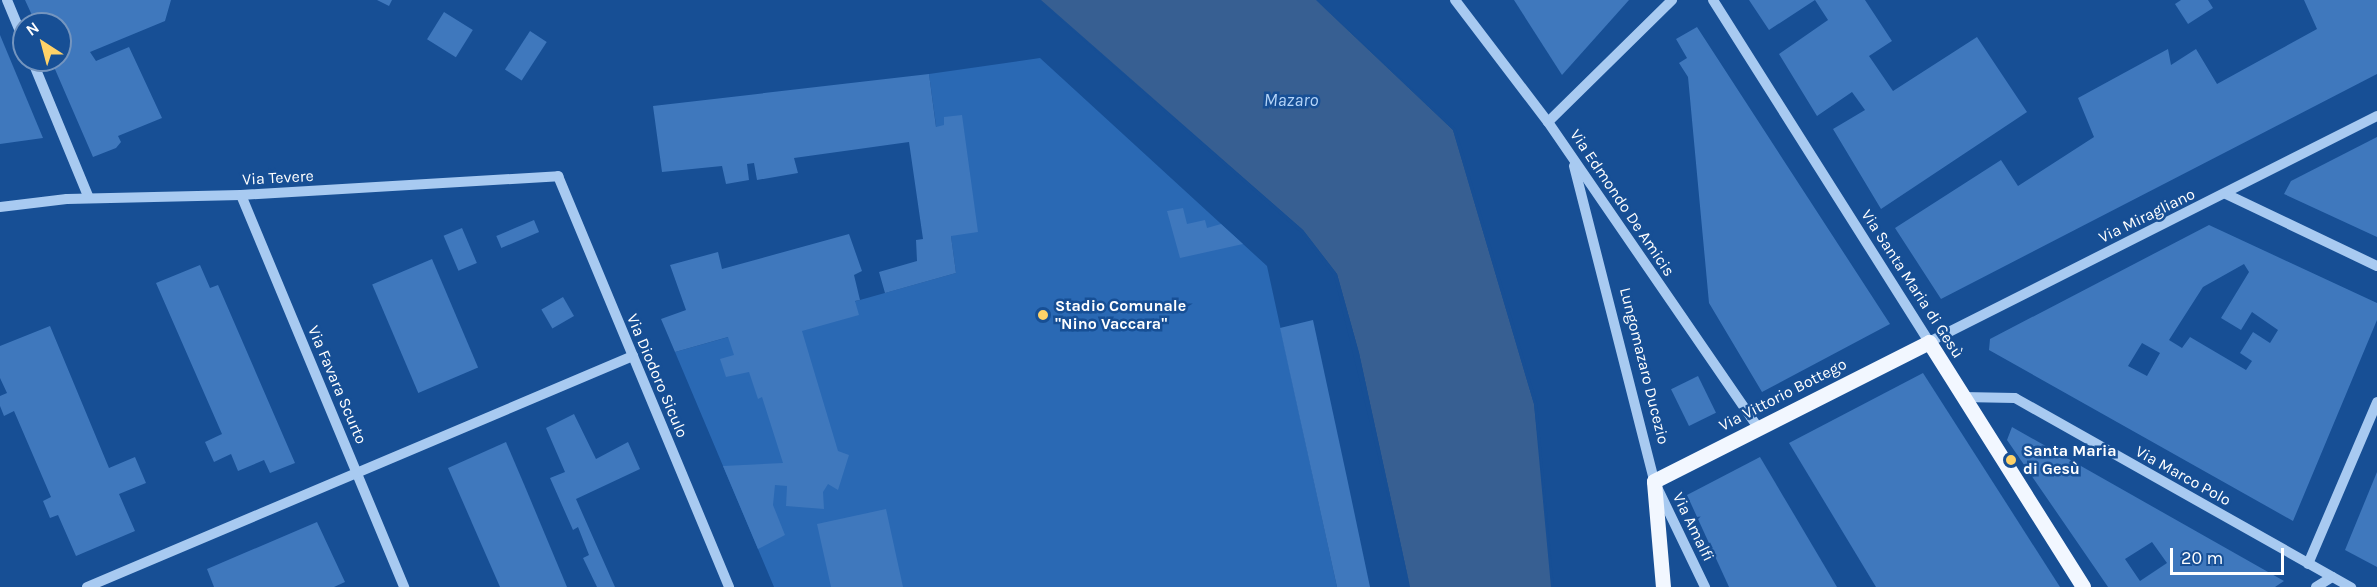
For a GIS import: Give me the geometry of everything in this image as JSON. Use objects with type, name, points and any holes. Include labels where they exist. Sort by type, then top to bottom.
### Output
[{"type":"main road","name":"Via Santa Maria di Gesù","points":[[1929,342],[2083,587]]},
{"type":"main road","name":"Via Vittorio Bottego","points":[[1654,481],[1929,342]]},
{"type":"main road","name":"Lungomazaro Ducezio","points":[[1654,481],[1663,587]]},
{"type":"street","name":"Via Edmondo De Amicis","points":[[1455,0],[1548,122],[1758,428]]},
{"type":"street","points":[[1548,122],[1672,0]]},
{"type":"street","name":"Via Santa Maria di Gesù","points":[[1713,0],[1929,342]]},
{"type":"street","points":[[37,72],[89,198]]},
{"type":"street","name":"Via Miragliano","points":[[1929,342],[2377,116]]},
{"type":"street","name":"Lungomazaro Ducezio","points":[[1572,157],[1654,481]]},
{"type":"street","name":"Via Tevere","points":[[0,207],[89,198],[241,195],[558,176]]},
{"type":"street","name":"Via Diodoro Siculo","points":[[558,176],[729,587]]},
{"type":"street","points":[[2226,194],[2377,266]]},
{"type":"street","name":"Via Favara Scurto","points":[[241,195],[404,587]]},
{"type":"street","points":[[87,587],[633,356]]},
{"type":"street","name":"Via Marco Polo","points":[[1963,397],[2014,398],[2351,587]]},
{"type":"street","points":[[2308,564],[2377,402]]},
{"type":"street","name":"Via Amalfi","points":[[1654,481],[1705,587]]},
{"type":"street","points":[[2316,587],[2332,577]]},
{"type":"shaded area","name":"Stadio Comunale \"Nino Vaccara\"","points":[[1040,58],[1267,266],[1337,587],[774,587],[675,352],[956,273],[929,74]]},
{"type":"water","name":"Mazaro","points":[[1041,0],[1316,0],[1453,130],[1534,404],[1551,587],[1410,587],[1359,353],[1337,274],[1303,230]]},
{"type":"pier","points":[[1038,0],[1303,230],[1337,274],[1359,353],[1410,587],[1334,276],[1301,233]]},
{"type":"pier","points":[[1316,0],[1456,129],[1537,403],[1554,587],[1534,404],[1453,130]]},
{"type":"building","points":[[25,0],[171,0],[165,21],[90,52],[96,61],[129,47],[162,118],[118,136],[121,142],[116,148],[93,157],[56,72],[72,72],[72,12],[30,12]]},
{"type":"building","points":[[377,0],[392,0],[389,6]]},
{"type":"building","points":[[1514,0],[1629,0],[1562,75]]},
{"type":"building","points":[[1749,0],[1815,0],[1769,30]]},
{"type":"building","points":[[1815,0],[1865,0],[1892,41],[1869,56],[1893,91],[1977,37],[2027,112],[1881,209],[1833,129],[1865,110],[1852,92],[1817,116],[1779,54],[1828,20]]},
{"type":"building","points":[[2181,0],[2208,0],[2213,8],[2188,24],[2175,4]]},
{"type":"building","points":[[2304,0],[2377,0],[2377,74],[1941,299],[1895,228],[2001,160],[2018,186],[2094,137],[2078,98],[2168,49],[2171,65],[2196,49],[2217,84],[2317,29]]},
{"type":"building","points":[[444,12],[473,30],[456,57],[427,39]]},
{"type":"building","points":[[1697,27],[1890,324],[1762,392],[1709,303],[1688,77],[1679,63],[1687,58],[1676,39]]},
{"type":"building","points":[[530,31],[547,42],[522,80],[505,70]]},
{"type":"building","points":[[0,35],[12,64],[12,72],[15,72],[43,138],[0,144]]},
{"type":"building","points":[[929,74],[936,127],[944,125],[944,117],[962,115],[978,232],[951,236],[956,273],[885,293],[879,272],[917,261],[916,240],[923,239],[909,142],[794,158],[798,173],[757,180],[754,163],[747,164],[749,180],[726,184],[722,166],[662,172],[653,106]]},
{"type":"building","points":[[2377,137],[2377,237],[2284,194],[2291,181]]},
{"type":"building","points":[[1183,208],[1187,224],[1205,220],[1207,228],[1221,224],[1243,244],[1180,258],[1167,211]]},
{"type":"building","points":[[534,220],[539,232],[501,248],[496,236]]},
{"type":"building","points":[[2209,225],[2377,303],[2377,320],[2293,521],[1989,350],[1990,339]],"holes":[[[2244,264],[2249,272],[2221,318],[2241,330],[2252,312],[2278,330],[2270,343],[2253,332],[2240,353],[2252,361],[2246,370],[2190,337],[2182,348],[2169,340],[2203,287]],[[2142,343],[2160,353],[2147,376],[2128,366]]]},
{"type":"building","points":[[462,228],[477,263],[458,271],[444,236]]},
{"type":"building","points":[[849,234],[862,271],[854,275],[860,300],[855,301],[859,315],[802,331],[838,451],[849,455],[838,490],[828,484],[823,492],[824,509],[786,506],[787,486],[775,485],[773,505],[785,535],[758,549],[723,466],[783,463],[762,397],[758,399],[749,372],[726,377],[720,359],[734,355],[728,337],[675,352],[661,319],[686,310],[670,265],[718,252],[722,269]]},
{"type":"building","points":[[432,259],[478,368],[418,393],[372,284]]},
{"type":"building","points":[[200,265],[210,288],[218,285],[295,463],[270,473],[264,460],[238,471],[231,454],[214,462],[205,442],[222,434],[156,283]]},
{"type":"building","points":[[563,297],[574,316],[552,329],[541,310]]},
{"type":"building","points":[[1313,320],[1370,587],[1337,587],[1280,328]]},
{"type":"building","points":[[50,326],[109,468],[135,457],[146,483],[119,494],[135,531],[76,556],[58,515],[50,518],[43,501],[51,497],[14,411],[4,416],[0,406],[0,396],[7,393],[0,378],[0,346]]},
{"type":"building","points":[[1923,373],[2060,587],[1876,587],[1789,443]]},
{"type":"building","points":[[1698,376],[1716,413],[1689,426],[1671,389]]},
{"type":"building","points":[[574,414],[596,459],[628,442],[640,469],[576,499],[615,587],[597,587],[583,558],[589,555],[578,527],[573,530],[550,478],[565,472],[546,428]]},
{"type":"building","points":[[2012,427],[2284,581],[2275,587],[2108,587],[2007,440]],"holes":[[[2152,542],[2167,563],[2140,581],[2125,559]]]},
{"type":"building","points":[[506,442],[567,587],[500,587],[448,468]]},
{"type":"building","points":[[1760,457],[1837,587],[1729,587],[1687,495]]},
{"type":"building","points":[[2377,472],[2377,567],[2345,550]]},
{"type":"building","points":[[886,509],[903,587],[831,587],[817,524]]},
{"type":"building","points":[[317,522],[345,582],[334,587],[214,587],[207,569]]},
{"type":"place","name":"Stadio Comunale \"Nino Vaccara\"","points":[[1043,315]]},
{"type":"place","name":"Santa Maria di Gesù","points":[[2011,460]]}]
